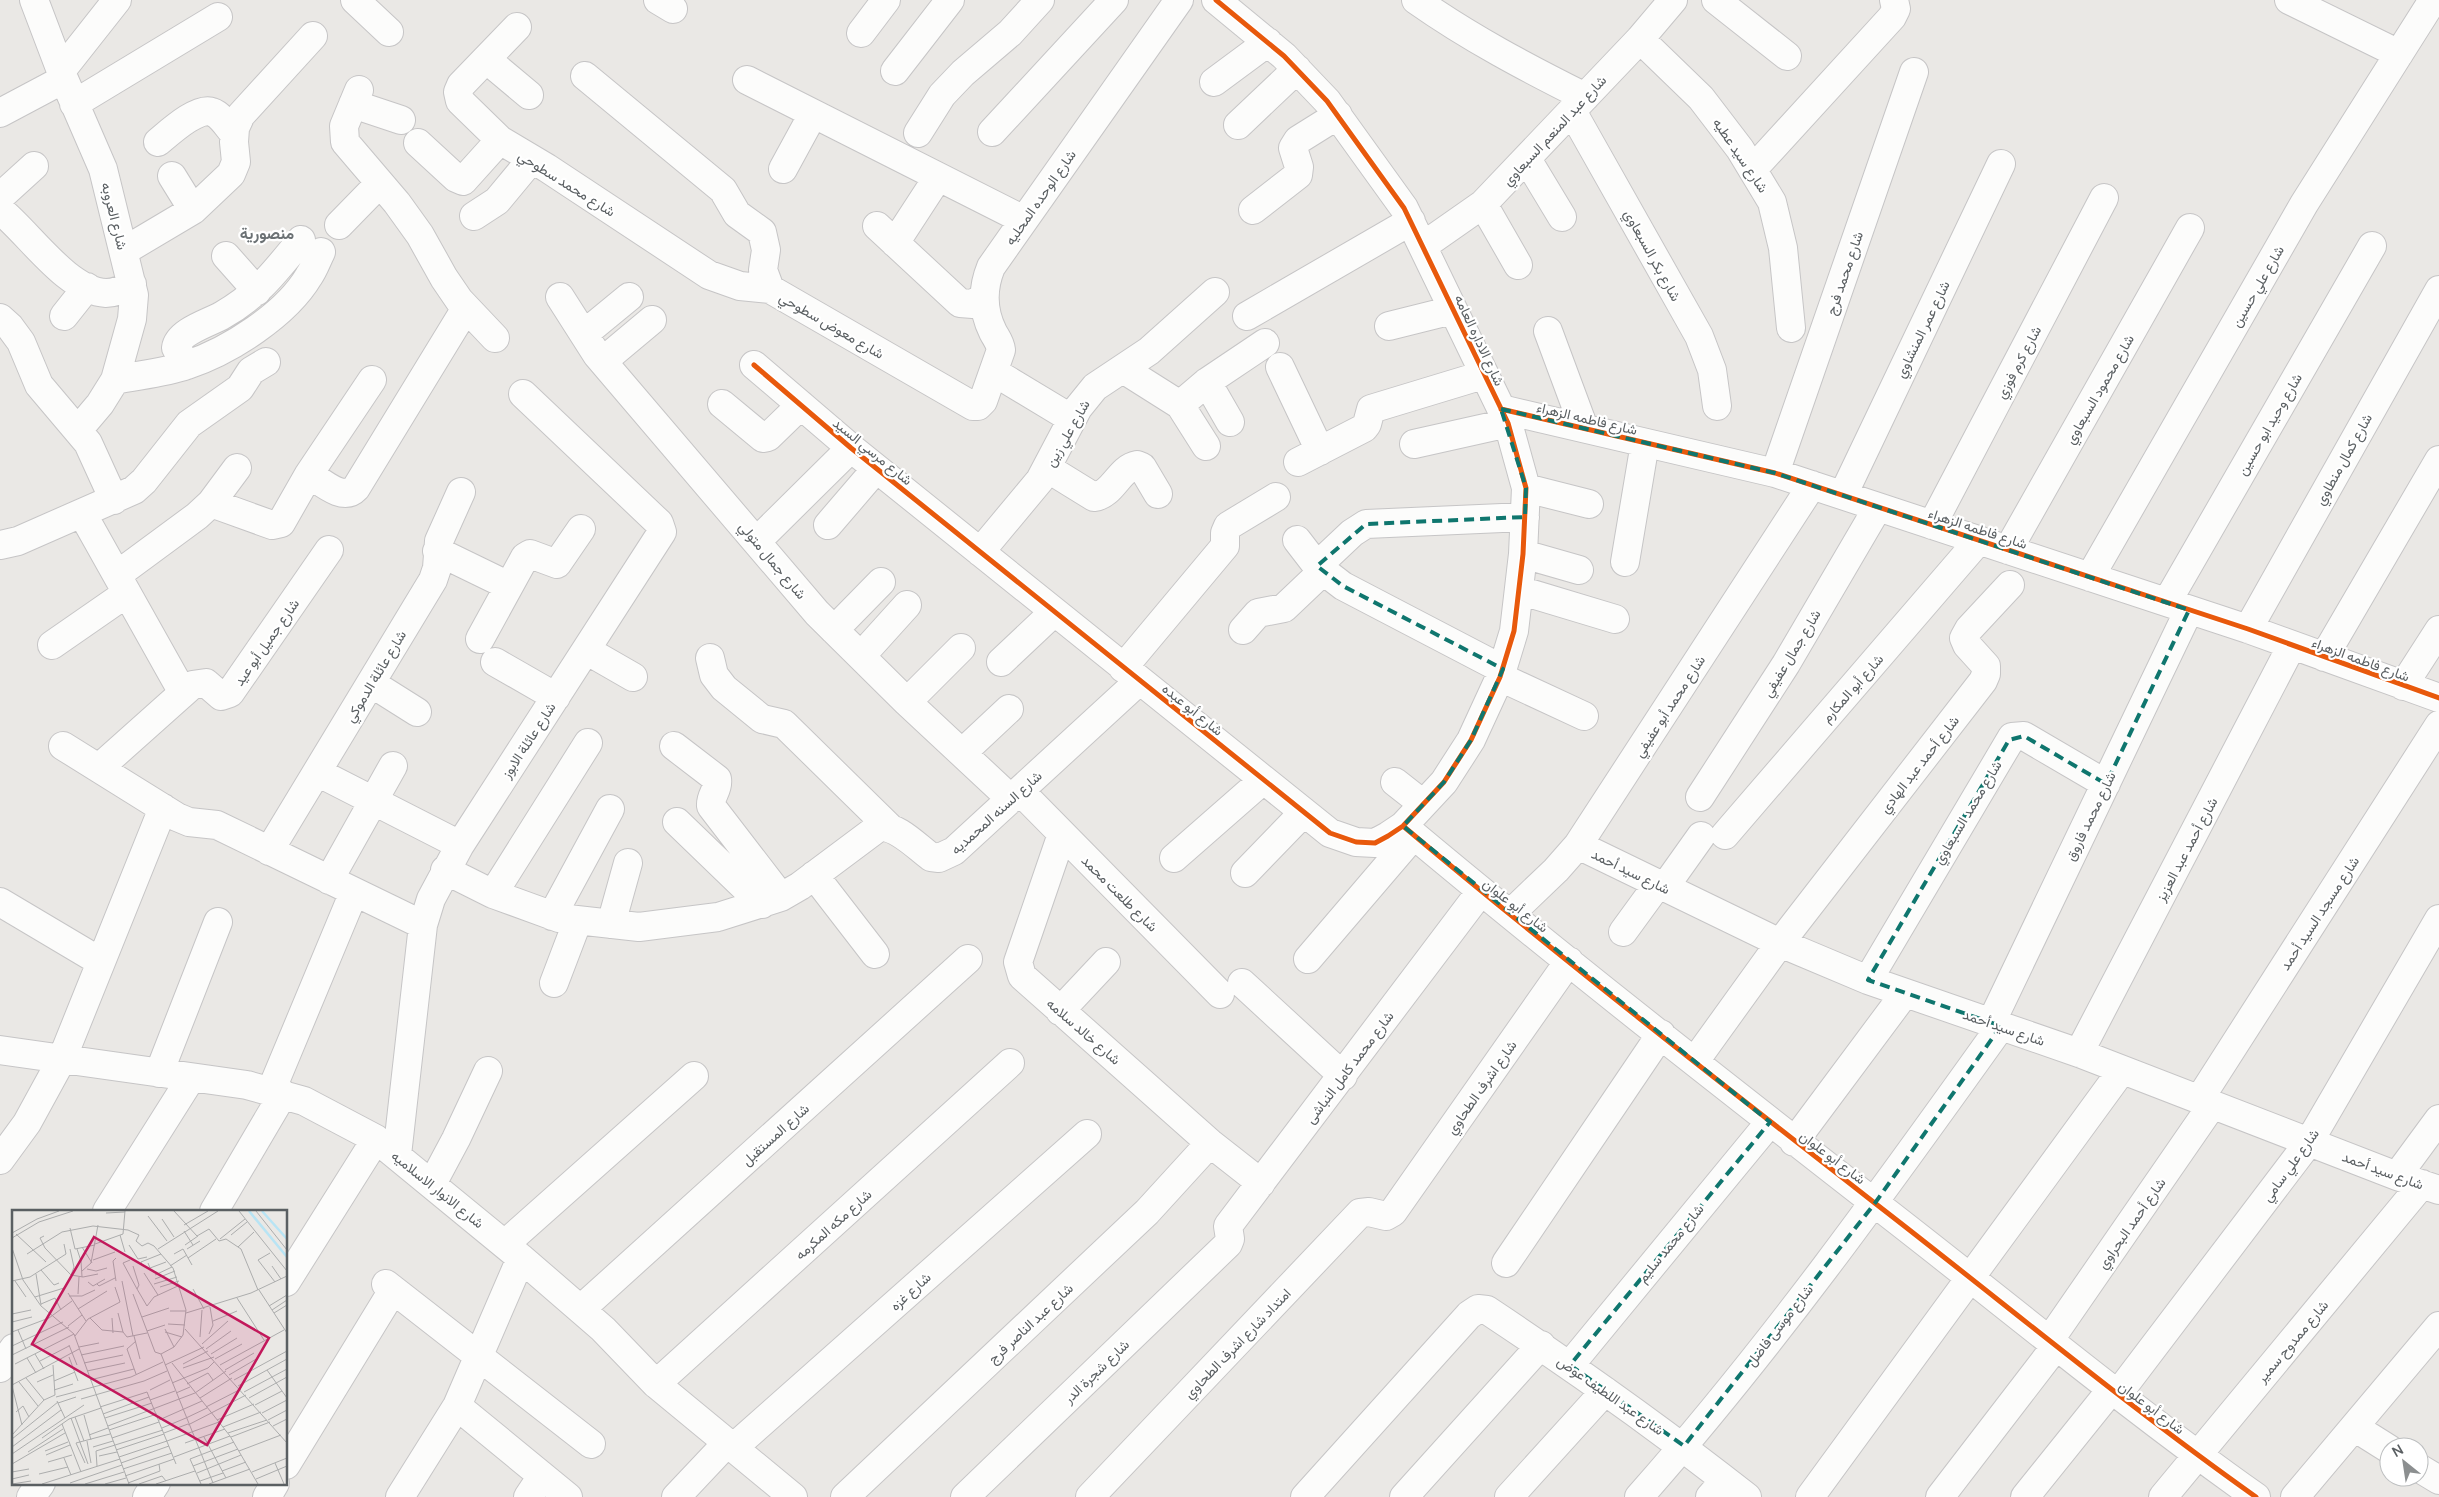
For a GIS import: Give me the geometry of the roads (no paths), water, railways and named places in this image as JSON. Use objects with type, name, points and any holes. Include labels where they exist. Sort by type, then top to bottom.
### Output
[{"type":"street","name":"شارع العروبه","points":[[34,0],[62,75],[103,169],[134,295],[132,319],[116,380],[100,404],[78,430]]},
{"type":"street","points":[[0,113],[62,75],[117,0]]},
{"type":"street","points":[[356,0],[389,32]]},
{"type":"street","points":[[861,33],[886,0]]},
{"type":"street","points":[[895,71],[950,0]]},
{"type":"street","points":[[918,133],[942,95],[963,73],[1010,33],[1040,0]]},
{"type":"street","points":[[992,132],[1114,0]]},
{"type":"street","name":"شارع الوحده المحليه","points":[[970,404],[978,406],[982,403],[1000,356],[1000,344],[986,316],[984,297],[991,267],[1179,0]]},
{"type":"street","name":"شارع الاداره العامه","points":[[1216,0],[1268,42],[1297,69],[1338,115],[1377,169],[1423,246],[1504,416],[1526,488],[1523,554],[1514,630],[1501,673],[1471,740],[1444,782],[1423,804],[1409,830]]},
{"type":"street","points":[[1416,0],[1579,104]]},
{"type":"street","name":"شارع عبد المنعم السبعاوي","points":[[1423,246],[1483,204],[1640,39],[1673,0]]},
{"type":"street","points":[[1716,0],[1786,56]]},
{"type":"street","points":[[1753,169],[1892,17],[1896,9],[1894,0]]},
{"type":"street","points":[[2289,0],[2399,54]]},
{"type":"street","name":"شارع علي حسين","points":[[2090,577],[2304,204],[2433,0]]},
{"type":"street","points":[[74,104],[218,17]]},
{"type":"street","name":"شارع محمد سطوحي","points":[[517,27],[461,85],[458,96],[500,140],[547,168],[709,275],[740,286],[770,290]]},
{"type":"street","points":[[124,251],[193,210],[231,174],[235,168],[234,134],[241,115],[313,36]]},
{"type":"street","name":"شارع سيد عطيه","points":[[1640,39],[1702,98],[1740,149],[1772,202],[1783,248],[1791,328]]},
{"type":"street","points":[[1214,82],[1268,42]]},
{"type":"street","points":[[486,59],[528,95]]},
{"type":"street","points":[[1238,125],[1297,69]]},
{"type":"street","name":"شارع محمد فرج","points":[[1775,473],[1914,72]]},
{"type":"street","name":"شارع معوض سطوحي","points":[[585,76],[724,190],[738,214],[762,232],[766,250],[763,270],[770,290],[970,404]]},
{"type":"street","points":[[747,80],[1024,220]]},
{"type":"street","points":[[401,120],[356,97],[344,126],[345,142],[397,203],[420,235],[444,278],[466,308],[495,338]]},
{"type":"street","name":"شارع بكر السبعاوي","points":[[1579,104],[1699,336],[1712,370],[1717,406]]},
{"type":"street","points":[[158,142],[203,111],[213,112],[234,134]]},
{"type":"street","points":[[783,169],[813,114]]},
{"type":"street","points":[[1253,210],[1298,175],[1300,167],[1293,148],[1298,140],[1338,115]]},
{"type":"street","points":[[418,144],[456,178],[463,181],[500,140]]},
{"type":"street","points":[[1527,159],[1562,217]]},
{"type":"street","points":[[474,216],[497,201],[531,160]]},
{"type":"street","name":"شارع عمر المنشاوي","points":[[1843,495],[2001,164]]},
{"type":"street","points":[[0,197],[34,166]]},
{"type":"street","points":[[172,176],[193,210]]},
{"type":"street","points":[[938,177],[886,234],[960,303],[973,304],[984,297]]},
{"type":"street","points":[[339,225],[379,184]]},
{"type":"street","name":"شارع كرم فوزي","points":[[1932,525],[2104,198]]},
{"type":"street","points":[[1483,204],[1518,265]]},
{"type":"street","points":[[0,210],[66,275],[87,287],[107,293],[120,291],[132,284]]},
{"type":"street","points":[[1247,316],[1410,222]]},
{"type":"street","name":"شارع محمود السبعاوي","points":[[2008,550],[2190,228]]},
{"type":"street","points":[[116,380],[187,365],[230,345],[268,319],[309,277],[311,246],[257,291],[228,312],[180,339],[176,348],[187,365]]},
{"type":"street","name":"شارع وحيد ابو حسين","points":[[2178,606],[2372,246]]},
{"type":"street","points":[[226,256],[257,291]]},
{"type":"street","points":[[64,316],[87,287]]},
{"type":"street","name":"شارع كمال منطاوي","points":[[2248,629],[2439,290]]},
{"type":"street","name":"شارع علي زين","points":[[980,552],[1032,491],[1047,468],[1078,408],[1095,387],[1149,351],[1215,292]]},
{"type":"street","points":[[584,334],[629,296]]},
{"type":"street","name":"شارع جمال متولي","points":[[560,297],[603,361],[757,540],[817,613],[906,702],[962,753],[1015,795]]},
{"type":"street","points":[[309,474],[342,494],[350,493],[356,488],[466,308]]},
{"type":"street","points":[[1389,326],[1453,310]]},
{"type":"street","points":[[0,318],[10,326],[21,342],[39,385],[88,443],[114,500]]},
{"type":"street","points":[[603,361],[652,320]]},
{"type":"street","points":[[1548,331],[1584,428]]},
{"type":"street","points":[[1180,405],[1207,382],[1265,343]]},
{"type":"street","points":[[0,545],[18,541],[134,490],[144,481],[188,424],[240,388],[251,371],[266,362]]},
{"type":"street","name":"شارع مرسي السيد","points":[[754,364],[850,448],[980,552]]},
{"type":"street","points":[[1280,367],[1309,456],[1364,428],[1371,409],[1484,375]]},
{"type":"street","points":[[1123,369],[1180,405],[1206,446]]},
{"type":"street","points":[[994,372],[1072,419]]},
{"type":"street","points":[[211,504],[272,525],[284,520],[309,474],[372,380]]},
{"type":"street","points":[[1207,382],[1230,422]]},
{"type":"street","name":"شارع عائلة الابوز","points":[[397,1155],[424,925],[431,898],[460,845],[661,535],[662,529],[523,394]]},
{"type":"street","points":[[722,404],[763,438],[768,437],[801,406]]},
{"type":"street","points":[[1414,444],[1504,416]]},
{"type":"street","name":"شارع فاطمه الزهراء","points":[[1504,416],[1584,428],[1775,473],[2248,629],[2439,698]]},
{"type":"street","points":[[1625,562],[1645,443]]},
{"type":"street","points":[[757,540],[850,448]]},
{"type":"street","points":[[2324,657],[2439,460]]},
{"type":"street","points":[[1047,468],[1094,497],[1102,495],[1130,468],[1137,465],[1142,467],[1158,494]]},
{"type":"street","points":[[52,645],[211,504],[237,468]]},
{"type":"street","points":[[828,524],[876,469]]},
{"type":"street","name":"شارع محمد أبو عفيفي","points":[[1510,914],[1556,870],[1578,845],[1812,485]]},
{"type":"street","points":[[1526,488],[1589,504]]},
{"type":"street","name":"شارع عائلة الدموكي","points":[[269,851],[433,580],[437,568],[437,551],[443,528],[461,492]]},
{"type":"street","name":"شارع السنه المحمديه","points":[[890,828],[931,857],[939,858],[954,852],[1015,795],[1131,674],[1225,546],[1225,533],[1228,526],[1276,497]]},
{"type":"street","name":"شارع جمال عفيفي","points":[[1700,797],[1786,664],[1878,507]]},
{"type":"street","points":[[82,513],[183,693]]},
{"type":"street","points":[[1243,630],[1258,613],[1284,608],[1352,533],[1366,524],[1525,517]]},
{"type":"street","points":[[480,639],[525,557],[530,554],[556,564],[580,529]]},
{"type":"street","points":[[1297,540],[1320,568],[1351,590],[1501,673],[1584,716]]},
{"type":"street","name":"شارع أبو المكارم","points":[[1623,932],[1661,886],[1713,835],[1979,540]]},
{"type":"street","name":"شارع جميل أبو عيد","points":[[98,768],[192,685],[201,682],[206,683],[221,696],[230,693],[329,550]]},
{"type":"street","points":[[437,551],[509,586]]},
{"type":"street","name":"شارع أبو عبده","points":[[980,552],[1330,833],[1356,842],[1375,843],[1409,830]]},
{"type":"street","points":[[1523,554],[1580,570]]},
{"type":"street","points":[[834,630],[881,582]]},
{"type":"street","name":"شارع أحمد عبد الهادي","points":[[1780,943],[1983,681],[1986,674],[1986,666],[1967,645],[1964,638],[1969,629],[2010,585]]},
{"type":"street","points":[[1519,590],[1615,619]]},
{"type":"street","points":[[861,656],[907,605]]},
{"type":"street","name":"شارع محمد فاروق","points":[[1875,1203],[1996,1024],[2106,784],[2178,606]]},
{"type":"street","points":[[1001,662],[1054,612]]},
{"type":"street","points":[[2403,686],[2439,630]]},
{"type":"street","name":"شارع أحمد عبد العزيز","points":[[2079,1053],[2292,645]]},
{"type":"street","points":[[906,702],[961,648]]},
{"type":"street","points":[[586,650],[632,677]]},
{"type":"street","points":[[710,658],[714,675],[720,685],[762,719],[784,724],[890,828]]},
{"type":"street","points":[[495,662],[556,697]]},
{"type":"street","points":[[371,683],[417,712]]},
{"type":"street","points":[[962,753],[1010,709]]},
{"type":"street","name":"شارع مسجد السيد أحمد","points":[[2206,1102],[2439,725]]},
{"type":"street","name":"شارع محمد السبعاوي","points":[[1868,980],[2012,737],[2024,736],[2106,784]]},
{"type":"street","points":[[493,894],[588,743]]},
{"type":"street","points":[[63,746],[188,822],[217,825],[424,925]]},
{"type":"street","points":[[674,746],[717,779],[718,785],[710,800],[711,806],[772,901]]},
{"type":"street","points":[[329,880],[394,766]]},
{"type":"street","points":[[317,772],[460,845]]},
{"type":"street","points":[[1174,858],[1263,780]]},
{"type":"street","points":[[1395,782],[1423,804]]},
{"type":"street","name":"شارع طلعت محمد","points":[[1015,795],[1062,834],[1231,989],[1343,1076]]},
{"type":"street","points":[[0,1160],[26,1123],[62,1059],[163,808]]},
{"type":"street","points":[[554,984],[565,918],[610,809]]},
{"type":"street","points":[[1245,873],[1304,812]]},
{"type":"street","points":[[677,822],[772,901]]},
{"type":"street","points":[[446,870],[493,894],[565,918],[639,927],[718,917],[772,901],[814,875],[874,829],[884,826],[890,828]]},
{"type":"street","points":[[1308,959],[1409,830]]},
{"type":"street","name":"شارع أبو علوان","points":[[1409,830],[1481,891],[1794,1142],[1875,1203],[2114,1392],[2198,1456],[2256,1497]]},
{"type":"street","name":"شارع خالد سلامه","points":[[1062,834],[1018,962],[1022,976],[1210,1143],[1261,1183]]},
{"type":"street","name":"شارع سيد أحمد","points":[[1578,845],[1780,943],[1868,980],[2079,1053],[2419,1183]]},
{"type":"street","points":[[611,924],[628,864]]},
{"type":"street","points":[[814,875],[875,954]]},
{"type":"street","name":"شارع محمد كامل النباشى","points":[[1228,1244],[1230,1239],[1228,1226],[1481,891]]},
{"type":"street","points":[[215,1210],[277,1092],[354,892]]},
{"type":"street","points":[[0,902],[102,962]]},
{"type":"street","name":"شارع علي سامي","points":[[2025,1497],[2114,1392],[2309,1142],[2439,919]]},
{"type":"street","points":[[159,1073],[218,922]]},
{"type":"street","points":[[1695,1061],[1780,943]]},
{"type":"street","name":"شارع المستقبل","points":[[581,1309],[968,959]]},
{"type":"street","name":"شارع اشرف الطحاوي","points":[[1393,1212],[1569,961]]},
{"type":"street","points":[[1060,1011],[1106,962]]},
{"type":"street","points":[[1794,1142],[1905,993]]},
{"type":"street","points":[[1506,1262],[1661,1034]]},
{"type":"street","name":"شارع الانوار الاسلاميه","points":[[0,1050],[277,1092],[304,1101],[376,1139],[581,1309],[656,1384],[793,1497]]},
{"type":"street","name":"شارع مكه المكرمه","points":[[656,1384],[1010,1063]]},
{"type":"street","points":[[1810,1497],[2122,1070]]},
{"type":"street","points":[[432,1184],[456,1139],[488,1071]]},
{"type":"street","points":[[400,1497],[457,1406],[478,1356],[513,1251],[694,1076]]},
{"type":"street","points":[[108,1210],[191,1078]]},
{"type":"street","name":"شارع أحمد البحراوي","points":[[1940,1497],[2053,1343],[2206,1102]]},
{"type":"street","name":"شارع ممدوح سمير","points":[[2163,1497],[2419,1183],[2439,1119]]},
{"type":"street","name":"شارع محمد سليم","points":[[1570,1365],[1770,1122]]},
{"type":"street","name":"شارع غزه","points":[[676,1497],[730,1446],[1087,1134]]},
{"type":"street","points":[[288,1279],[376,1139]]},
{"type":"street","name":"شارع عبد الناصر فرج","points":[[846,1497],[1159,1201],[1210,1143]]},
{"type":"street","name":"شارع موسى فاضل","points":[[1638,1497],[1684,1446],[1875,1203]]},
{"type":"street","name":"امتداد شارع اشرف الطحاوي","points":[[1090,1497],[1360,1213],[1368,1212],[1386,1216],[1393,1212]]},
{"type":"street","name":"شارع شجرة الدر","points":[[965,1497],[1228,1244]]},
{"type":"street","points":[[288,1462],[390,1287],[590,1444]]},
{"type":"street","name":"شارع عبد اللطيف عوض","points":[[1305,1497],[1469,1314],[1478,1309],[1487,1310],[1541,1345],[1684,1446],[1718,1488],[1747,1497]]},
{"type":"street","points":[[2294,1497],[2439,1326]]},
{"type":"street","points":[[1404,1497],[1541,1345]]},
{"type":"street","points":[[0,1368],[12,1351]]},
{"type":"street","points":[[1509,1497],[1605,1391]]},
{"type":"street","points":[[457,1406],[535,1487],[568,1497]]},
{"type":"street","points":[[2354,1427],[2379,1443]]},
{"type":"street","points":[[2427,1497],[2439,1481]]},
{"type":"street","points":[[31,1497],[40,1484]]},
{"type":"street","points":[[147,1497],[155,1484]]},
{"type":"street","points":[[267,1497],[274,1484]]},
{"type":"district","name":"منصورية","points":[[267,233]]}]
